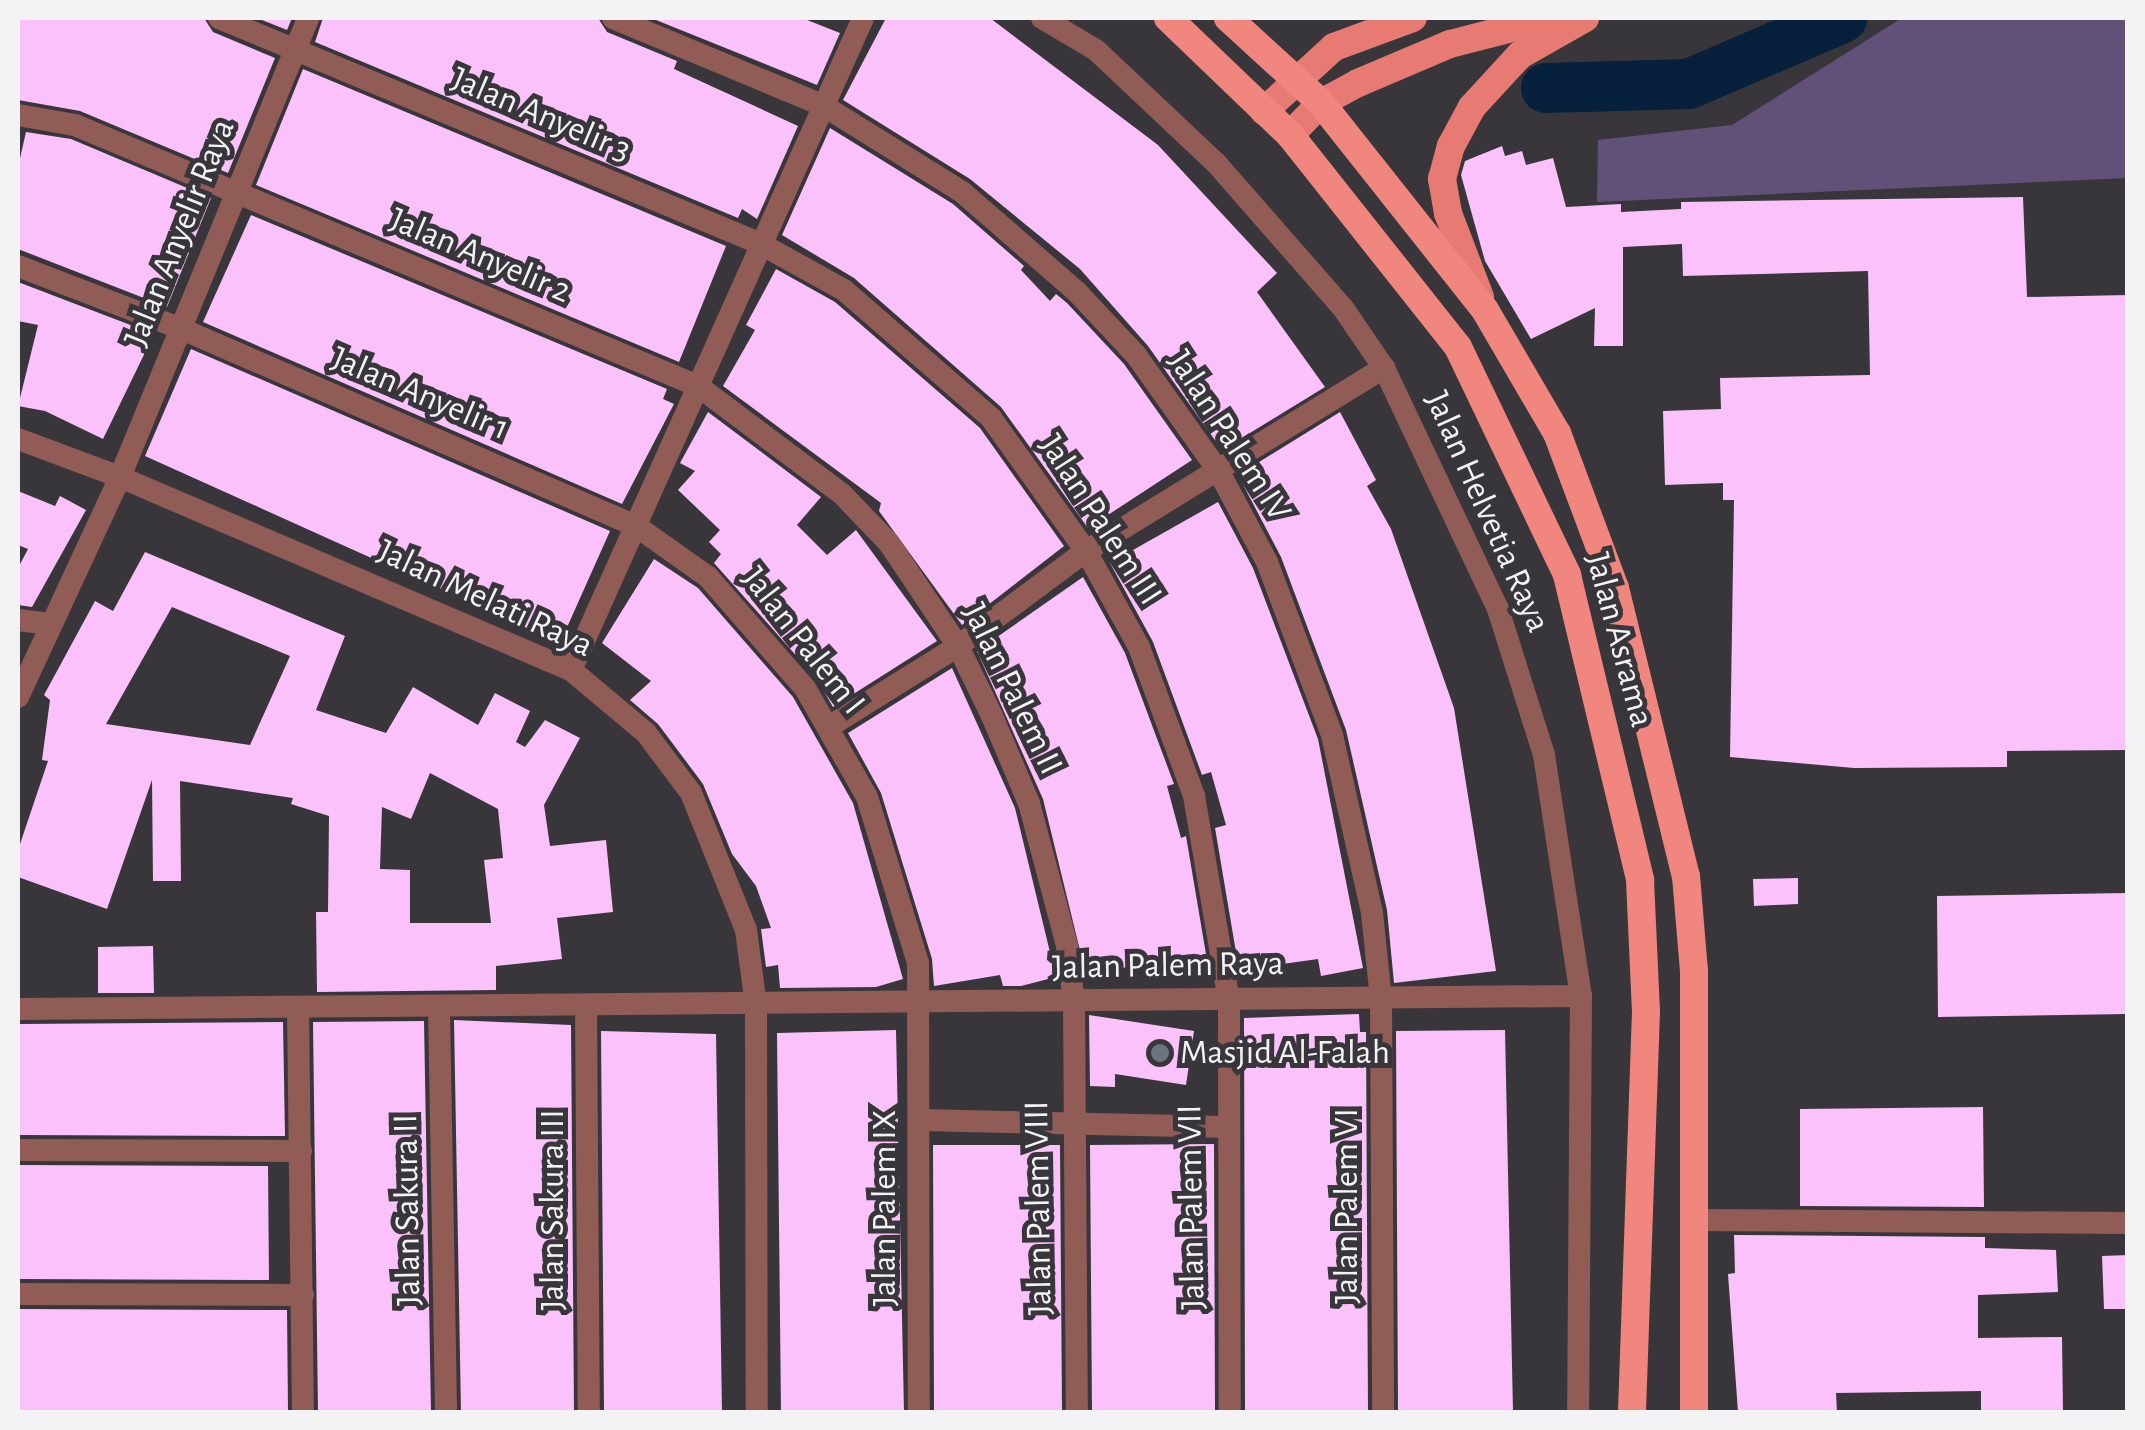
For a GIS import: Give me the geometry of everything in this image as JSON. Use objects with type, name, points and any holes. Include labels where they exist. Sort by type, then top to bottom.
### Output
[{"type":"highway","name":"Jalan Asrama","points":[[1168,18],[1290,135],[1458,346],[1567,575],[1640,880],[1646,1011],[1632,1412]]},
{"type":"highway","name":"Jalan Asrama","points":[[1228,18],[1321,103],[1484,310],[1557,433],[1586,502],[1670,798],[1686,876],[1694,972],[1694,1412]]},
{"type":"main road","points":[[1264,111],[1334,47],[1413,18]]},
{"type":"main road","points":[[1290,135],[1321,103],[1450,44],[1551,18]]},
{"type":"main road","points":[[1484,310],[1448,214],[1442,180],[1451,146],[1472,107],[1520,56],[1585,18]]},
{"type":"street","name":"Jalan Anyelir 3","points":[[220,18],[761,244]]},
{"type":"street","name":"Jalan Anyelir Raya","points":[[18,697],[120,476],[308,18]]},
{"type":"street","name":"Jalan Palem IV","points":[[613,18],[824,106],[962,192],[1077,292],[1136,356],[1220,472],[1267,562],[1332,735],[1372,913],[1381,998]]},
{"type":"street","points":[[571,670],[864,18]]},
{"type":"street","name":"Jalan Helvetia Raya","points":[[1042,18],[1096,50],[1216,163],[1343,308],[1384,368],[1476,560],[1516,664],[1544,755],[1581,996],[1578,1412]]},
{"type":"street","name":"Jalan Anyelir 2","points":[[18,116],[75,125],[698,386]]},
{"type":"street","name":"Jalan Palem III","points":[[761,244],[844,290],[964,387],[1086,551],[1139,647],[1194,796],[1228,1000]]},
{"type":"street","name":"Jalan Anyelir 1","points":[[18,266],[178,327],[636,526]]},
{"type":"street","points":[[830,726],[958,646],[1086,551],[1384,368]]},
{"type":"street","name":"Jalan Palem II","points":[[698,386],[842,494],[889,544],[958,646],[1029,803],[1067,946],[1074,1002]]},
{"type":"street","name":"Jalan Melati Raya","points":[[18,439],[120,476],[571,670],[646,733],[691,793],[746,930],[756,1006],[757,1412]]},
{"type":"street","name":"Jalan Palem I","points":[[636,526],[672,548],[742,610],[830,726],[867,797],[900,892],[918,963],[920,1004]]},
{"type":"street","points":[[18,620],[49,624]]},
{"type":"street","name":"Jalan Palem Raya","points":[[18,1009],[756,1006],[1581,996]]},
{"type":"street","name":"Jalan Palem VI","points":[[1381,998],[1383,1412]]},
{"type":"street","name":"Jalan Palem VII","points":[[1228,1000],[1225,1127],[1230,1412]]},
{"type":"street","name":"Jalan Palem VIII","points":[[1074,1002],[1076,1412]]},
{"type":"street","name":"Jalan Palem IX","points":[[919,1412],[920,1004]]},
{"type":"street","name":"Jalan Sakura II","points":[[439,1007],[446,1412]]},
{"type":"street","name":"Jalan Sakura III","points":[[586,1007],[589,1412]]},
{"type":"street","points":[[298,1008],[303,1412]]},
{"type":"street","points":[[922,1120],[1225,1127]]},
{"type":"street","points":[[18,1150],[301,1151]]},
{"type":"street","points":[[1693,1220],[2128,1222]]},
{"type":"street","points":[[18,1294],[302,1295]]},
{"type":"shaded area","points":[[1902,18],[2127,18],[2127,178],[1597,202],[1598,140],[1732,125]]},
{"type":"building","points":[[18,18],[204,18],[213,32],[275,58],[228,173],[80,111],[18,100]]},
{"type":"building","points":[[257,18],[292,18],[287,30]]},
{"type":"building","points":[[323,18],[598,18],[607,32],[677,61],[674,69],[798,126],[757,219],[742,209],[738,218],[315,42]]},
{"type":"building","points":[[651,18],[802,18],[840,33],[817,85]]},
{"type":"building","points":[[886,18],[990,18],[1158,145],[1277,273],[1257,292],[1325,387],[1222,450],[1148,346],[1080,269],[970,179],[843,100]]},
{"type":"building","points":[[303,69],[726,246],[679,362],[256,185]]},
{"type":"building","points":[[830,128],[953,204],[1024,266],[1021,270],[1050,301],[1056,294],[1067,303],[1124,364],[1192,460],[1088,528],[1001,407],[854,278],[782,235]]},
{"type":"building","points":[[26,132],[71,139],[211,198],[167,307],[18,249],[18,167]]},
{"type":"building","points":[[1502,146],[1505,156],[1522,151],[1526,165],[1553,158],[1566,207],[1621,204],[1621,212],[1681,209],[1681,202],[2023,197],[2027,297],[2128,295],[2128,750],[2007,751],[2007,767],[1854,768],[1730,757],[1734,500],[1723,500],[1723,483],[1665,485],[1663,411],[1721,409],[1720,378],[1870,375],[1868,271],[1683,276],[1682,244],[1623,247],[1623,346],[1594,346],[1595,308],[1531,339],[1485,261],[1461,175],[1465,161]]},
{"type":"building","points":[[251,215],[667,389],[663,399],[674,404],[622,504],[203,322]]},
{"type":"building","points":[[776,269],[835,302],[980,428],[1064,546],[962,625],[879,511],[881,503],[723,386],[755,330],[746,325]]},
{"type":"building","points":[[18,282],[154,334],[103,439],[45,411],[18,406],[38,325],[18,321]]},
{"type":"building","points":[[191,349],[610,531],[560,643],[145,456]]},
{"type":"building","points":[[708,412],[821,497],[797,525],[827,555],[856,530],[937,641],[833,707],[816,678],[714,563],[721,554],[709,542],[720,530],[678,490],[695,471],[680,463]]},
{"type":"building","points":[[1340,412],[1376,480],[1367,486],[1391,529],[1454,708],[1496,971],[1394,983],[1387,910],[1346,730],[1281,557],[1238,475]]},
{"type":"building","points":[[18,491],[55,506],[60,496],[86,510],[32,607],[18,605],[18,568],[28,549],[18,545]]},
{"type":"building","points":[[1218,502],[1253,568],[1318,739],[1363,968],[1321,976],[1318,959],[1239,970],[1215,828],[1226,825],[1211,772],[1202,775],[1153,642],[1110,563]]},
{"type":"building","points":[[145,552],[345,636],[316,710],[386,733],[413,687],[478,725],[495,693],[530,711],[516,742],[525,747],[545,720],[580,738],[544,805],[550,846],[606,840],[613,912],[557,918],[562,959],[496,966],[496,990],[317,992],[316,912],[328,912],[329,816],[291,804],[293,798],[180,781],[181,881],[153,881],[152,780],[107,909],[18,877],[18,850],[48,761],[42,760],[50,700],[44,695],[95,601],[113,611]],"holes":[[[172,607],[290,656],[250,745],[106,724]],[[430,773],[498,809],[503,858],[484,860],[491,923],[410,923],[410,870],[380,869],[382,807],[411,819]]]},
{"type":"building","points":[[654,559],[698,588],[793,697],[853,803],[903,979],[876,987],[780,988],[778,965],[766,967],[761,929],[771,928],[756,886],[732,854],[703,784],[658,724],[630,700],[651,681],[602,643]]},
{"type":"building","points":[[1083,577],[1125,653],[1174,784],[1167,786],[1181,838],[1186,836],[1208,966],[1151,977],[1148,963],[1086,975],[1043,799],[977,651]]},
{"type":"building","points":[[952,668],[1015,808],[1056,977],[1021,986],[1003,986],[1000,975],[934,986],[932,959],[881,793],[848,733]]},
{"type":"building","points":[[1798,878],[1798,904],[1754,906],[1753,879]]},
{"type":"building","points":[[2128,893],[2128,1014],[1938,1017],[1937,896]]},
{"type":"building","points":[[153,946],[154,993],[98,993],[98,947]]},
{"type":"building","points":[[1359,1014],[1360,1032],[1366,1032],[1368,1412],[1245,1412],[1244,1018]]},
{"type":"building","points":[[1089,1015],[1194,1031],[1186,1085],[1115,1074],[1115,1087],[1090,1086]]},
{"type":"building","points":[[454,1020],[571,1025],[574,1412],[461,1412]]},
{"type":"building","points":[[424,1021],[431,1412],[318,1412],[313,1022]]},
{"type":"building","points":[[283,1022],[285,1136],[18,1135],[18,1024]]},
{"type":"building","points":[[896,1030],[904,1412],[781,1412],[777,1033]]},
{"type":"building","points":[[1505,1030],[1513,1412],[1398,1412],[1396,1031]]},
{"type":"building","points":[[601,1031],[716,1034],[722,1412],[604,1412]]},
{"type":"building","points":[[1983,1107],[1984,1207],[1800,1206],[1800,1109]]},
{"type":"building","points":[[1214,1144],[1215,1412],[1092,1412],[1090,1145]]},
{"type":"building","points":[[933,1145],[1060,1145],[1062,1412],[934,1412]]},
{"type":"building","points":[[18,1165],[268,1166],[269,1280],[18,1279]]},
{"type":"building","points":[[1734,1235],[1985,1237],[1985,1248],[2056,1250],[2058,1292],[1978,1295],[1978,1338],[2062,1337],[2063,1412],[1981,1412],[1981,1391],[1836,1393],[1837,1412],[1738,1412],[1728,1274],[1735,1273]]},
{"type":"building","points":[[2128,1255],[2128,1309],[2104,1309],[2102,1256]]},
{"type":"building","points":[[18,1309],[287,1310],[288,1412],[18,1412]]},
{"type":"waterway","points":[[1546,88],[1689,84],[1842,18]]},
{"type":"place","name":"Masjid Al-Falah","points":[[1160,1053]]}]
